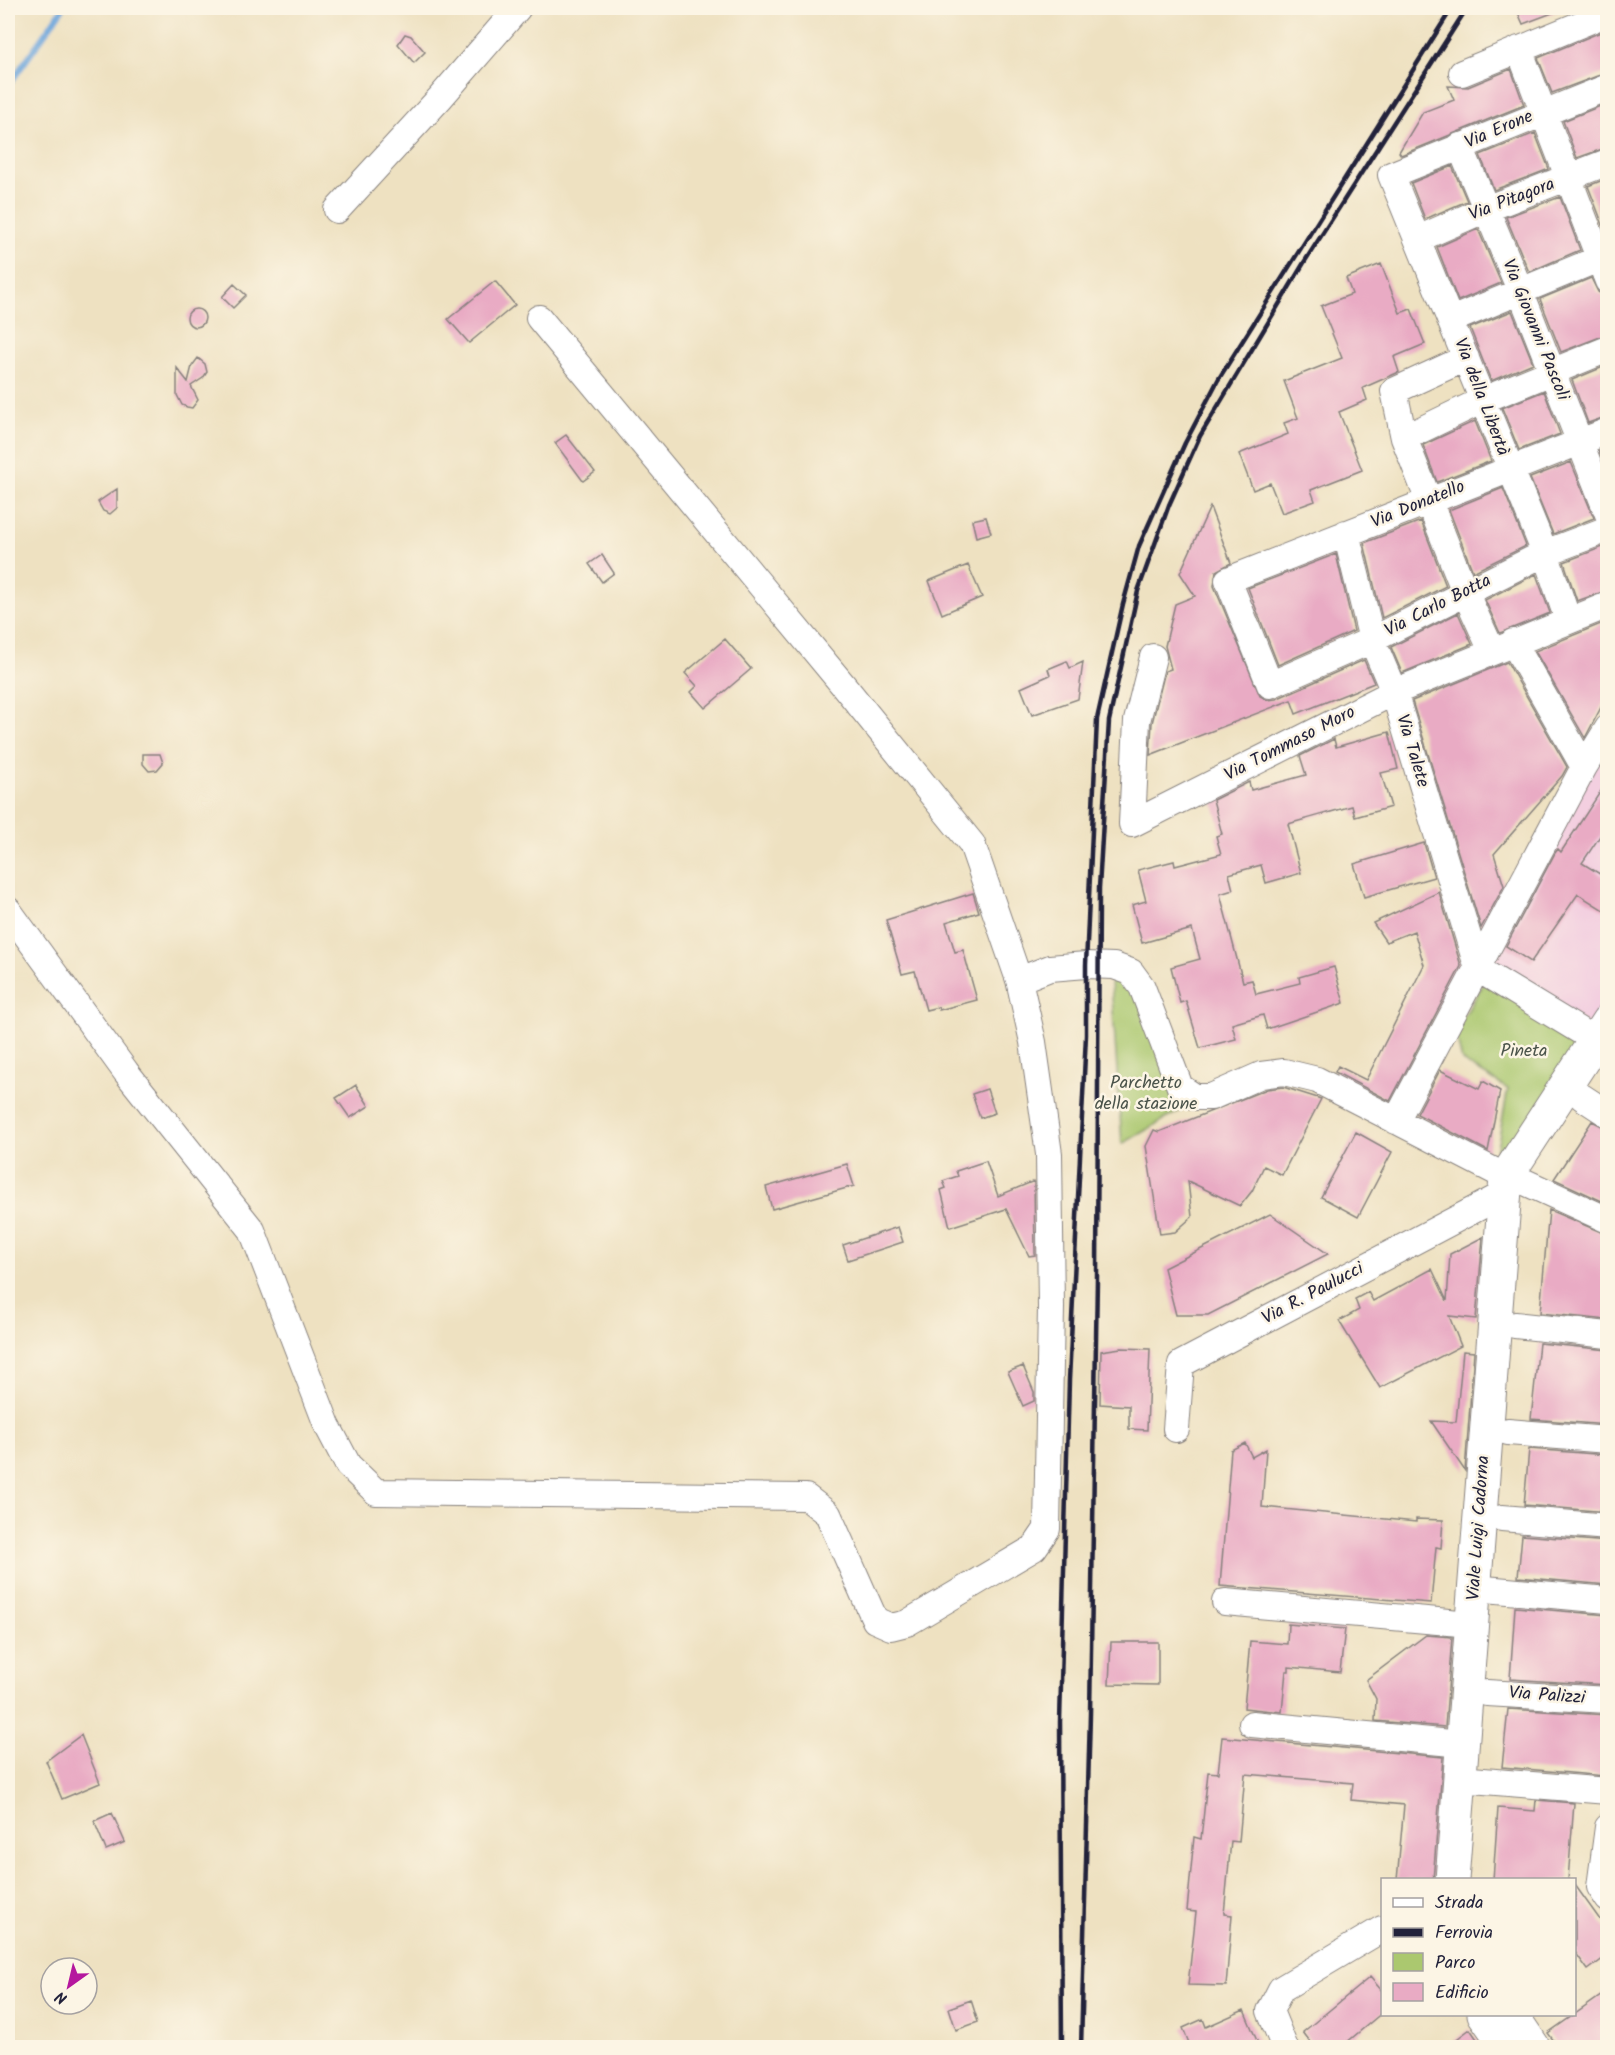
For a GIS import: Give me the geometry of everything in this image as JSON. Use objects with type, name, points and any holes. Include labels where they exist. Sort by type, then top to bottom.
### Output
[{"type":"main road","points":[[1512,1185],[1595,1106],[1603,1040]]},
{"type":"main road","points":[[1512,1185],[1603,1040]]},
{"type":"main road","name":"Viale Luigi Cadorna","points":[[1472,1878],[1470,1780],[1462,1744],[1471,1624],[1486,1588],[1502,1518],[1515,1325],[1512,1185]]},
{"type":"main road","name":"Viale Luigi Cadorna","points":[[1452,1878],[1487,1693],[1486,1588],[1512,1185]]},
{"type":"main road","points":[[1485,2016],[1508,2048]]},
{"type":"main road","points":[[1512,2016],[1534,2048]]},
{"type":"street","points":[[337,210],[440,98],[518,8]]},
{"type":"street","points":[[1462,73],[1608,13]]},
{"type":"street","points":[[1451,320],[1520,290],[1604,265],[1519,49]]},
{"type":"street","name":"Via Erone","points":[[1391,175],[1608,87]]},
{"type":"street","name":"Via Giovanni Pascoli","points":[[1460,146],[1520,290],[1608,514]]},
{"type":"street","name":"Via Pitagora","points":[[1418,239],[1486,209],[1608,162]]},
{"type":"street","name":"Via della Libertà","points":[[1391,175],[1545,553],[1568,620]]},
{"type":"street","points":[[8,910],[126,1072],[252,1230],[327,1425],[348,1465],[376,1492],[806,1497],[828,1514],[875,1620],[891,1627],[907,1623],[1034,1548],[1047,1529],[1051,1318],[1049,1154],[1033,1042],[1019,980],[972,844],[874,722],[539,318]]},
{"type":"street","points":[[1404,438],[1483,400],[1608,349]]},
{"type":"street","points":[[1466,358],[1394,391],[1404,438],[1465,591],[1584,766]]},
{"type":"street","name":"Via Donatello","points":[[1270,685],[1228,580],[1429,499],[1608,431]]},
{"type":"street","name":"Via Carlo Botta","points":[[1270,685],[1372,640],[1465,591],[1545,553],[1608,529]]},
{"type":"street","name":"Via Talete","points":[[1346,533],[1372,640],[1394,692],[1478,969]]},
{"type":"street","name":"Via Tommaso Moro","points":[[1153,657],[1137,721],[1131,824],[1394,692],[1608,605]]},
{"type":"street","points":[[1396,1120],[1584,766],[1608,728]]},
{"type":"street","points":[[1019,980],[1050,968],[1086,965],[1114,966],[1131,972],[1142,987],[1180,1087],[1195,1097],[1211,1097],[1261,1075],[1284,1072],[1317,1080],[1396,1120],[1512,1185],[1605,1214]]},
{"type":"street","points":[[1478,969],[1603,1040]]},
{"type":"street","name":"Via R. Paulucci","points":[[1176,1429],[1181,1364],[1512,1185]]},
{"type":"street","points":[[1515,1325],[1608,1335]]},
{"type":"street","points":[[1508,1432],[1608,1440]]},
{"type":"street","points":[[1502,1518],[1608,1527]]},
{"type":"street","points":[[1486,1588],[1608,1600]]},
{"type":"street","points":[[1225,1602],[1471,1624]]},
{"type":"street","name":"Via Palizzi","points":[[1487,1693],[1608,1700]]},
{"type":"street","points":[[1252,1724],[1462,1744]]},
{"type":"street","points":[[1470,1780],[1608,1791]]},
{"type":"street","points":[[1608,1827],[1600,1887],[1608,1899]]},
{"type":"street","points":[[1285,2048],[1270,2012],[1281,1989],[1381,1930]]},
{"type":"shaded area","points":[[1607,741],[1607,1005],[1592,1028],[1492,959]]},
{"type":"green space","name":"Pineta","points":[[1487,978],[1588,1041],[1511,1163],[1496,1154],[1508,1089],[1462,1061],[1455,1031]]},
{"type":"green space","name":"Parchetto della stazione","points":[[1111,981],[1130,981],[1183,1109],[1122,1144]]},
{"type":"building","points":[[1516,8],[1563,8],[1563,9],[1523,24]]},
{"type":"building","points":[[1608,29],[1608,72],[1552,93],[1538,58]]},
{"type":"building","points":[[405,34],[411,36],[425,52],[414,63],[398,44]]},
{"type":"building","points":[[1511,69],[1524,105],[1401,155],[1399,152],[1423,112],[1454,100],[1448,86],[1468,87]]},
{"type":"building","points":[[1608,103],[1608,147],[1577,158],[1563,121]]},
{"type":"building","points":[[1535,133],[1549,169],[1494,190],[1480,155]]},
{"type":"building","points":[[1452,166],[1467,201],[1425,219],[1411,183]]},
{"type":"building","points":[[1608,178],[1608,238],[1588,186]]},
{"type":"building","points":[[1560,197],[1580,250],[1529,272],[1506,217]]},
{"type":"building","points":[[1478,229],[1501,283],[1458,301],[1437,247]]},
{"type":"building","points":[[1381,264],[1400,313],[1411,309],[1425,344],[1394,357],[1399,372],[1363,388],[1367,400],[1339,412],[1362,470],[1311,490],[1315,501],[1282,513],[1270,483],[1253,490],[1239,454],[1288,434],[1284,423],[1298,418],[1284,381],[1342,358],[1321,306],[1352,294],[1346,278]]},
{"type":"building","points":[[1591,278],[1598,292],[1608,298],[1608,334],[1561,352],[1540,299]]},
{"type":"building","points":[[495,281],[515,305],[469,343],[448,319]]},
{"type":"building","points":[[234,284],[246,295],[233,308],[222,297]]},
{"type":"building","points":[[196,309],[202,312],[205,318],[202,324],[196,327],[190,324],[187,318],[190,312]]},
{"type":"building","points":[[1512,311],[1533,363],[1491,381],[1470,328]]},
{"type":"building","points":[[198,358],[205,364],[207,372],[203,378],[191,386],[198,400],[192,408],[182,405],[177,395],[177,368],[188,382],[192,366]]},
{"type":"building","points":[[1608,365],[1608,416],[1588,423],[1572,380]]},
{"type":"building","points":[[1544,391],[1560,434],[1519,450],[1502,408]]},
{"type":"building","points":[[1475,421],[1491,461],[1437,482],[1423,445]]},
{"type":"building","points":[[566,435],[595,472],[583,481],[555,443]]},
{"type":"building","points":[[1608,447],[1608,472],[1599,451]]},
{"type":"building","points":[[1571,462],[1594,518],[1553,534],[1530,478]]},
{"type":"building","points":[[1503,488],[1526,546],[1473,572],[1449,510]]},
{"type":"building","points":[[117,489],[117,508],[110,514],[103,511],[98,502]]},
{"type":"building","points":[[1210,507],[1231,563],[1216,571],[1214,586],[1260,696],[1268,700],[1276,699],[1364,660],[1374,683],[1296,714],[1291,700],[1150,755],[1152,723],[1165,671],[1171,669],[1165,646],[1175,604],[1195,596],[1180,573]]},
{"type":"building","points":[[986,517],[991,533],[976,537],[972,520]]},
{"type":"building","points":[[1421,521],[1446,586],[1382,618],[1364,543]]},
{"type":"building","points":[[1608,545],[1608,590],[1577,601],[1564,562]]},
{"type":"building","points":[[1336,554],[1354,631],[1278,665],[1248,588]]},
{"type":"building","points":[[602,555],[614,573],[602,582],[589,564]]},
{"type":"building","points":[[968,565],[982,597],[942,614],[929,581]]},
{"type":"building","points":[[1536,574],[1550,613],[1500,633],[1485,600]]},
{"type":"building","points":[[1458,613],[1472,644],[1402,673],[1391,647]]},
{"type":"building","points":[[1608,621],[1608,694],[1585,738],[1535,651]]},
{"type":"building","points":[[725,639],[751,669],[705,708],[691,692],[697,686],[685,673]]},
{"type":"building","points":[[1067,661],[1070,668],[1083,662],[1078,699],[1032,715],[1021,688],[1050,675],[1048,669]]},
{"type":"building","points":[[1507,662],[1567,767],[1562,776],[1494,854],[1504,886],[1481,928],[1412,701]]},
{"type":"building","points":[[1389,732],[1398,769],[1381,773],[1391,807],[1355,817],[1352,806],[1288,824],[1301,873],[1266,883],[1261,865],[1229,874],[1233,890],[1220,894],[1243,982],[1252,980],[1256,994],[1300,983],[1299,977],[1334,967],[1344,1003],[1267,1029],[1263,1015],[1232,1024],[1236,1039],[1200,1048],[1186,1001],[1180,1003],[1171,967],[1200,959],[1192,929],[1142,943],[1132,905],[1146,901],[1138,870],[1174,861],[1175,866],[1221,854],[1216,836],[1222,834],[1213,800],[1249,782],[1251,790],[1306,775],[1300,756],[1334,739],[1336,747]]},
{"type":"building","points":[[143,754],[160,754],[163,763],[157,770],[149,771],[143,764]]},
{"type":"building","points":[[1608,780],[1608,824],[1582,863],[1608,879],[1608,913],[1578,894],[1531,962],[1506,946],[1555,853],[1558,849],[1561,852]]},
{"type":"building","points":[[1424,843],[1434,877],[1364,897],[1354,864]]},
{"type":"building","points":[[1439,892],[1461,966],[1390,1101],[1335,1072],[1338,1066],[1366,1080],[1424,965],[1414,931],[1386,942],[1373,923]]},
{"type":"building","points":[[973,893],[979,912],[946,922],[955,952],[963,950],[977,1000],[939,1010],[938,1007],[926,1010],[915,971],[902,974],[886,920]]},
{"type":"building","points":[[1440,1070],[1479,1089],[1483,1081],[1500,1091],[1488,1151],[1417,1114]]},
{"type":"building","points":[[356,1085],[369,1106],[350,1118],[336,1098]]},
{"type":"building","points":[[1283,1087],[1321,1099],[1282,1175],[1264,1166],[1252,1191],[1240,1206],[1188,1181],[1192,1217],[1175,1232],[1160,1234],[1146,1146],[1154,1130],[1159,1132],[1267,1089]]},
{"type":"building","points":[[987,1089],[995,1113],[980,1118],[972,1094]]},
{"type":"building","points":[[1592,1121],[1608,1129],[1608,1193],[1602,1201],[1554,1179]]},
{"type":"building","points":[[1356,1132],[1392,1152],[1358,1217],[1321,1197]]},
{"type":"building","points":[[986,1161],[998,1196],[1034,1181],[1035,1255],[1029,1256],[1006,1209],[950,1227],[941,1190],[946,1188],[943,1181],[958,1176],[956,1171]]},
{"type":"building","points":[[847,1164],[854,1186],[772,1209],[766,1187]]},
{"type":"building","points":[[1549,1210],[1608,1235],[1608,1320],[1540,1313]]},
{"type":"building","points":[[1270,1214],[1328,1254],[1208,1315],[1176,1315],[1164,1268]]},
{"type":"building","points":[[898,1227],[903,1242],[848,1260],[843,1245]]},
{"type":"building","points":[[1483,1237],[1476,1319],[1449,1316],[1461,1346],[1380,1388],[1339,1321],[1359,1310],[1355,1299],[1368,1292],[1373,1301],[1432,1269],[1447,1301],[1450,1254]]},
{"type":"building","points":[[1539,1343],[1608,1350],[1608,1425],[1531,1419]]},
{"type":"building","points":[[1121,1348],[1150,1349],[1147,1430],[1129,1429],[1129,1406],[1100,1404],[1101,1351]]},
{"type":"building","points":[[1463,1351],[1474,1352],[1465,1471],[1431,1421],[1456,1422]]},
{"type":"building","points":[[1023,1366],[1034,1392],[1034,1401],[1023,1406],[1008,1372]]},
{"type":"building","points":[[1245,1443],[1252,1457],[1266,1449],[1262,1507],[1416,1522],[1416,1519],[1443,1520],[1441,1548],[1436,1547],[1431,1603],[1220,1586],[1231,1450]]},
{"type":"building","points":[[1529,1449],[1608,1455],[1608,1512],[1524,1505]]},
{"type":"building","points":[[1522,1535],[1608,1542],[1608,1585],[1518,1577]]},
{"type":"building","points":[[1515,1607],[1608,1615],[1608,1685],[1510,1679]]},
{"type":"building","points":[[1288,1624],[1345,1629],[1340,1672],[1289,1667],[1289,1671],[1286,1671],[1282,1712],[1244,1708],[1250,1641],[1287,1644]]},
{"type":"building","points":[[1426,1635],[1452,1637],[1445,1727],[1375,1721],[1376,1699],[1366,1680]]},
{"type":"building","points":[[1111,1642],[1158,1642],[1158,1685],[1109,1684]]},
{"type":"building","points":[[1508,1709],[1608,1715],[1605,1776],[1502,1767]]},
{"type":"building","points":[[81,1735],[100,1783],[62,1799],[46,1761]]},
{"type":"building","points":[[1222,1737],[1443,1757],[1433,1878],[1397,1878],[1404,1805],[1351,1800],[1353,1783],[1245,1774],[1239,1842],[1231,1841],[1224,1914],[1232,1915],[1226,1986],[1188,1985],[1196,1912],[1187,1911],[1194,1837],[1201,1839],[1208,1772],[1218,1773]]},
{"type":"building","points":[[1536,1800],[1574,1803],[1568,1878],[1493,1878],[1498,1808],[1535,1811]]},
{"type":"building","points":[[112,1813],[125,1842],[106,1850],[94,1821]]},
{"type":"building","points":[[1576,1886],[1608,1931],[1608,1955],[1588,1970],[1576,1953]]},
{"type":"building","points":[[1370,1977],[1381,1990],[1381,2014],[1340,2048],[1315,2048],[1303,2032]]},
{"type":"building","points":[[1608,1991],[1608,2048],[1559,2048],[1548,2033],[1572,2016],[1576,2016],[1576,2013]]},
{"type":"building","points":[[971,2000],[978,2022],[956,2030],[949,2008]]},
{"type":"building","points":[[1244,2010],[1260,2048],[1191,2048],[1183,2028],[1203,2019],[1206,2027]]},
{"type":"building","points":[[1470,2029],[1483,2048],[1445,2048]]},
{"type":"waterway","points":[[8,86],[63,8]]},
{"type":"railway","points":[[1062,2048],[1060,1722],[1069,1380],[1086,1035],[1086,965],[1097,719],[1123,604],[1139,546],[1185,443],[1218,380],[1452,8]]},
{"type":"railway","points":[[1081,2048],[1090,1714],[1097,1278],[1099,888],[1109,721],[1138,591],[1169,505],[1200,436],[1305,261],[1467,8]]}]
